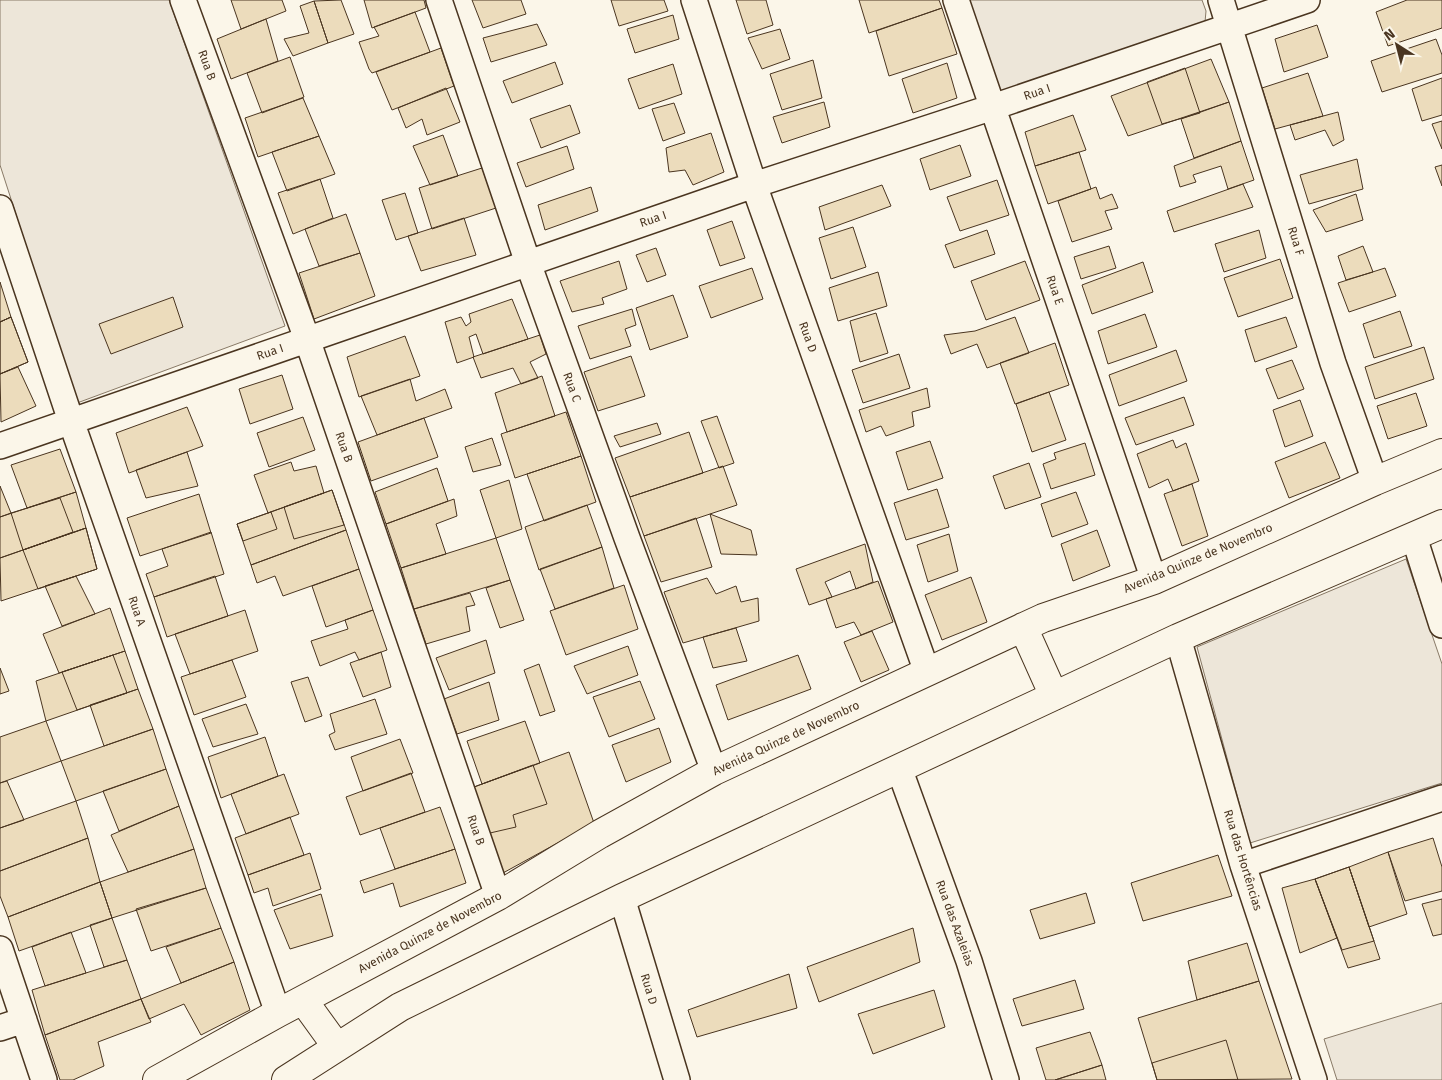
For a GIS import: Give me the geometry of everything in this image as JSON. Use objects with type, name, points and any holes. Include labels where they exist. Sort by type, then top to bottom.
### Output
[{"type":"main road","name":"Avenida Quinze de Novembro","points":[[157,1080],[498,896],[600,834],[714,770],[1043,618],[1154,580],[1375,480],[1442,453]]},
{"type":"main road","points":[[286,1080],[400,1007],[622,898],[1178,638],[1442,524]]},
{"type":"main road","points":[[1023,627],[1054,696]]},
{"type":"main road","points":[[303,1000],[337,1047]]},
{"type":"street","name":"Rua B","points":[[183,0],[307,339],[498,896]]},
{"type":"street","name":"Rua C","points":[[438,0],[528,263],[623,529],[714,770]]},
{"type":"street","name":"Rua D","points":[[694,0],[754,184],[927,672]]},
{"type":"street","name":"Rua E","points":[[956,0],[1154,580]]},
{"type":"street","name":"Rua F","points":[[1221,0],[1333,363],[1375,480]]},
{"type":"street","name":"Rua I","points":[[0,446],[754,184],[993,107],[1307,0]]},
{"type":"street","name":"Rua A","points":[[0,208],[71,421],[278,1014]]},
{"type":"street","points":[[1414,537],[1442,625]]},
{"type":"street","name":"Rua das Hortências","points":[[1178,638],[1243,865],[1314,1080]]},
{"type":"street","name":"Rua das Azaleias","points":[[899,768],[969,961],[1006,1080]]},
{"type":"street","points":[[1243,865],[1442,798]]},
{"type":"street","name":"Rua D","points":[[622,898],[677,1080]]},
{"type":"street","points":[[0,949],[44,1080]]},
{"type":"street","points":[[0,1028],[24,1020]]},
{"type":"shaded area","points":[[0,0],[169,0],[285,326],[77,403],[0,165]]},
{"type":"shaded area","points":[[966,0],[1202,0],[1206,11],[1205,22],[999,93]]},
{"type":"shaded area","points":[[1406,559],[1442,664],[1442,783],[1250,843],[1197,647]]},
{"type":"shaded area","points":[[1442,1003],[1442,1080],[1337,1080],[1324,1039]]},
{"type":"building","points":[[231,0],[282,0],[286,11],[241,29]]},
{"type":"building","points":[[341,0],[354,34],[328,43],[314,1]]},
{"type":"building","points":[[364,0],[424,0],[426,8],[372,28]]},
{"type":"building","points":[[472,0],[521,0],[526,14],[483,28]]},
{"type":"building","points":[[611,0],[664,0],[668,11],[619,26]]},
{"type":"building","points":[[736,0],[766,0],[773,25],[747,34]]},
{"type":"building","points":[[859,0],[939,0],[942,8],[869,33]]},
{"type":"building","points":[[1407,0],[1442,0],[1442,28],[1388,46],[1376,12]]},
{"type":"building","points":[[314,1],[328,43],[293,56],[284,39],[309,33],[300,6]]},
{"type":"building","points":[[942,8],[957,54],[889,76],[876,31]]},
{"type":"building","points":[[415,12],[430,52],[372,73],[359,42],[379,36],[374,27]]},
{"type":"building","points":[[673,15],[679,39],[635,53],[627,29]]},
{"type":"building","points":[[266,19],[278,61],[231,79],[217,39]]},
{"type":"building","points":[[537,24],[547,45],[491,62],[483,38]]},
{"type":"building","points":[[1317,25],[1328,57],[1284,72],[1275,39]]},
{"type":"building","points":[[780,29],[790,59],[762,69],[748,38]]},
{"type":"building","points":[[1436,39],[1442,55],[1442,73],[1382,92],[1371,61]]},
{"type":"building","points":[[441,48],[454,86],[392,110],[376,72]]},
{"type":"building","points":[[290,57],[304,97],[262,113],[247,73]]},
{"type":"building","points":[[1211,59],[1229,102],[1128,136],[1111,96]]},
{"type":"building","points":[[813,60],[822,98],[782,110],[770,74]]},
{"type":"building","points":[[555,62],[563,84],[512,103],[503,81]]},
{"type":"building","points":[[947,63],[957,98],[913,113],[902,79]]},
{"type":"building","points":[[673,64],[682,94],[639,109],[628,79]]},
{"type":"building","points":[[1185,68],[1200,113],[1162,124],[1147,82]]},
{"type":"building","points":[[1308,73],[1323,116],[1275,129],[1262,88]]},
{"type":"building","points":[[1442,78],[1442,115],[1422,121],[1412,89]]},
{"type":"building","points":[[446,88],[460,122],[427,135],[422,119],[406,128],[398,108]]},
{"type":"building","points":[[303,98],[319,136],[258,157],[245,118]]},
{"type":"building","points":[[824,102],[830,127],[782,143],[773,117]]},
{"type":"building","points":[[1229,102],[1241,141],[1194,158],[1181,119]]},
{"type":"building","points":[[674,103],[685,133],[663,141],[652,109]]},
{"type":"building","points":[[570,105],[580,133],[541,148],[530,119]]},
{"type":"building","points":[[1338,112],[1344,140],[1333,146],[1325,130],[1295,140],[1290,125]]},
{"type":"building","points":[[1073,115],[1086,150],[1035,166],[1025,132]]},
{"type":"building","points":[[1442,121],[1442,149],[1432,124]]},
{"type":"building","points":[[711,133],[724,172],[693,185],[685,170],[669,172],[666,148]]},
{"type":"building","points":[[443,135],[458,176],[430,185],[413,146]]},
{"type":"building","points":[[319,136],[335,174],[287,191],[272,152]]},
{"type":"building","points":[[1241,141],[1254,180],[1228,189],[1221,166],[1193,175],[1196,182],[1180,187],[1174,166]]},
{"type":"building","points":[[960,145],[971,176],[930,190],[920,159]]},
{"type":"building","points":[[567,146],[574,169],[526,187],[517,163]]},
{"type":"building","points":[[1079,152],[1091,189],[1048,204],[1035,166]]},
{"type":"building","points":[[1357,159],[1363,189],[1309,204],[1300,175]]},
{"type":"building","points":[[1442,165],[1442,186],[1435,167]]},
{"type":"building","points":[[482,168],[496,208],[432,229],[419,188]]},
{"type":"building","points":[[320,179],[333,218],[293,234],[278,193]]},
{"type":"building","points":[[997,180],[1009,215],[960,231],[947,197]]},
{"type":"building","points":[[1243,184],[1253,207],[1174,232],[1167,211]]},
{"type":"building","points":[[882,185],[891,206],[825,230],[819,207]]},
{"type":"building","points":[[591,187],[598,211],[545,230],[538,205]]},
{"type":"building","points":[[1096,187],[1100,199],[1112,194],[1118,208],[1105,211],[1112,229],[1072,242],[1058,201]]},
{"type":"building","points":[[405,193],[418,233],[396,240],[382,200]]},
{"type":"building","points":[[1356,194],[1363,220],[1326,232],[1313,210]]},
{"type":"building","points":[[346,214],[360,253],[319,266],[305,229]]},
{"type":"building","points":[[464,218],[476,255],[421,271],[408,236]]},
{"type":"building","points":[[732,221],[745,258],[720,266],[707,230]]},
{"type":"building","points":[[853,227],[866,267],[831,279],[819,238]]},
{"type":"building","points":[[987,230],[995,254],[954,268],[945,245]]},
{"type":"building","points":[[1259,230],[1266,258],[1224,272],[1215,244]]},
{"type":"building","points":[[1109,246],[1116,268],[1081,279],[1074,257]]},
{"type":"building","points":[[1363,246],[1373,272],[1346,280],[1338,256]]},
{"type":"building","points":[[656,248],[666,275],[647,282],[636,255]]},
{"type":"building","points":[[360,253],[375,296],[314,319],[299,273]]},
{"type":"building","points":[[1280,259],[1293,298],[1238,317],[1224,278]]},
{"type":"building","points":[[619,261],[627,289],[602,298],[604,304],[572,312],[560,281]]},
{"type":"building","points":[[1025,261],[1040,300],[986,320],[971,281]]},
{"type":"building","points":[[1143,262],[1153,292],[1092,314],[1082,285]]},
{"type":"building","points":[[752,268],[763,299],[711,318],[699,286]]},
{"type":"building","points":[[1385,268],[1396,296],[1349,312],[1338,283]]},
{"type":"building","points":[[878,272],[887,306],[838,321],[829,288]]},
{"type":"building","points":[[0,282],[11,317],[0,322]]},
{"type":"building","points":[[673,295],[688,337],[650,350],[636,308]]},
{"type":"building","points":[[173,297],[183,327],[111,354],[99,324]]},
{"type":"building","points":[[512,299],[528,339],[483,354],[476,334],[469,337],[474,357],[457,363],[445,322],[461,317],[466,326],[471,322],[469,314]]},
{"type":"building","points":[[632,309],[636,325],[625,329],[631,346],[590,359],[578,326]]},
{"type":"building","points":[[1400,311],[1412,346],[1374,358],[1363,324]]},
{"type":"building","points":[[876,313],[888,353],[860,362],[850,321]]},
{"type":"building","points":[[1145,314],[1157,347],[1108,364],[1098,331]]},
{"type":"building","points":[[11,317],[28,362],[0,374],[0,322]]},
{"type":"building","points":[[11,317],[28,362],[0,374],[0,322]]},
{"type":"building","points":[[1015,317],[1029,353],[987,368],[977,344],[951,354],[944,335],[975,331]]},
{"type":"building","points":[[1286,317],[1297,347],[1255,362],[1245,330]]},
{"type":"building","points":[[540,335],[546,354],[530,362],[538,378],[521,384],[513,368],[481,378],[473,357]]},
{"type":"building","points":[[405,336],[420,376],[359,397],[347,357]]},
{"type":"building","points":[[1055,343],[1069,385],[1015,404],[1000,363]]},
{"type":"building","points":[[1424,347],[1434,379],[1375,399],[1365,367]]},
{"type":"building","points":[[1176,350],[1187,381],[1119,406],[1109,375]]},
{"type":"building","points":[[899,354],[910,388],[863,403],[852,370]]},
{"type":"building","points":[[631,356],[645,396],[598,411],[584,372]]},
{"type":"building","points":[[1292,360],[1304,389],[1278,399],[1266,369]]},
{"type":"building","points":[[18,367],[36,406],[1,422],[0,374]]},
{"type":"building","points":[[282,375],[293,409],[250,424],[239,389]]},
{"type":"building","points":[[542,376],[555,416],[507,432],[495,393]]},
{"type":"building","points":[[410,379],[416,401],[445,389],[452,408],[377,435],[361,396]]},
{"type":"building","points":[[927,388],[930,407],[912,412],[914,426],[886,436],[881,426],[866,432],[859,410]]},
{"type":"building","points":[[1049,392],[1066,440],[1032,452],[1016,404]]},
{"type":"building","points":[[1416,393],[1427,426],[1388,439],[1377,406]]},
{"type":"building","points":[[1184,397],[1194,425],[1136,445],[1125,418]]},
{"type":"building","points":[[1300,400],[1313,436],[1285,447],[1273,410]]},
{"type":"building","points":[[187,407],[203,446],[129,473],[116,433]]},
{"type":"building","points":[[566,412],[581,456],[515,478],[501,434]]},
{"type":"building","points":[[717,416],[734,463],[719,468],[701,421]]},
{"type":"building","points":[[303,417],[315,450],[269,467],[257,433]]},
{"type":"building","points":[[424,418],[438,457],[371,481],[358,442]]},
{"type":"building","points":[[657,423],[661,434],[620,447],[614,436]]},
{"type":"building","points":[[689,432],[703,473],[630,497],[615,458]]},
{"type":"building","points":[[492,438],[501,465],[473,472],[465,447]]},
{"type":"building","points":[[1173,440],[1176,448],[1186,443],[1199,481],[1173,491],[1168,479],[1149,488],[1137,454]]},
{"type":"building","points":[[930,441],[943,478],[908,490],[896,452]]},
{"type":"building","points":[[1325,442],[1340,478],[1289,498],[1275,462]]},
{"type":"building","points":[[1085,443],[1095,475],[1051,489],[1043,464],[1056,459],[1054,453]]},
{"type":"building","points":[[60,449],[76,492],[27,508],[11,465]]},
{"type":"building","points":[[187,452],[198,486],[146,498],[136,470]]},
{"type":"building","points":[[581,456],[596,502],[544,521],[527,474]]},
{"type":"building","points":[[291,462],[294,471],[316,466],[324,493],[268,513],[254,475]]},
{"type":"building","points":[[1029,463],[1041,497],[1005,509],[993,476]]},
{"type":"building","points":[[723,466],[737,505],[644,536],[630,497]]},
{"type":"building","points":[[437,468],[448,501],[386,524],[375,492]]},
{"type":"building","points":[[509,480],[522,529],[496,538],[480,490]]},
{"type":"building","points":[[1192,484],[1208,536],[1182,546],[1164,494]]},
{"type":"building","points":[[0,486],[11,513],[0,517]]},
{"type":"building","points":[[937,489],[949,527],[906,540],[894,503]]},
{"type":"building","points":[[332,490],[344,525],[294,539],[284,507]]},
{"type":"building","points":[[332,490],[346,530],[251,565],[237,524]]},
{"type":"building","points":[[76,492],[86,528],[0,558],[0,517]]},
{"type":"building","points":[[1076,492],[1088,524],[1052,537],[1041,504]]},
{"type":"building","points":[[199,494],[211,533],[140,556],[127,518]]},
{"type":"building","points":[[60,498],[73,532],[23,550],[11,513]]},
{"type":"building","points":[[454,499],[457,516],[436,524],[446,554],[401,568],[386,524]]},
{"type":"building","points":[[587,505],[602,547],[539,570],[525,527]]},
{"type":"building","points":[[271,512],[277,529],[243,541],[237,524]]},
{"type":"building","points":[[710,514],[751,530],[757,555],[721,554]]},
{"type":"building","points":[[696,518],[712,567],[661,582],[644,536]]},
{"type":"building","points":[[86,528],[97,569],[1,601],[0,558]]},
{"type":"building","points":[[86,528],[97,569],[38,589],[23,550]]},
{"type":"building","points":[[346,530],[359,569],[283,596],[275,576],[257,583],[251,565]]},
{"type":"building","points":[[1097,530],[1110,566],[1073,581],[1061,544]]},
{"type":"building","points":[[211,532],[224,574],[154,597],[146,574],[168,566],[162,549]]},
{"type":"building","points":[[949,534],[958,571],[928,582],[917,545]]},
{"type":"building","points":[[496,538],[510,580],[414,609],[401,568]]},
{"type":"building","points":[[865,544],[873,582],[856,589],[850,571],[825,582],[832,597],[809,605],[796,569]]},
{"type":"building","points":[[602,547],[614,588],[555,609],[540,569]]},
{"type":"building","points":[[359,569],[373,610],[326,627],[312,586]]},
{"type":"building","points":[[76,576],[95,614],[62,626],[45,586]]},
{"type":"building","points":[[215,576],[228,616],[167,637],[154,597]]},
{"type":"building","points":[[971,577],[987,622],[942,640],[925,595]]},
{"type":"building","points":[[707,578],[716,594],[736,586],[741,602],[758,598],[759,621],[683,643],[664,592]]},
{"type":"building","points":[[510,580],[524,620],[500,628],[486,588]]},
{"type":"building","points":[[878,581],[893,622],[861,635],[854,622],[836,628],[826,599]]},
{"type":"building","points":[[624,585],[638,629],[566,655],[550,611]]},
{"type":"building","points":[[470,593],[475,605],[466,607],[470,631],[426,644],[414,609]]},
{"type":"building","points":[[110,608],[125,651],[59,673],[43,634]]},
{"type":"building","points":[[245,610],[258,651],[190,674],[175,634]]},
{"type":"building","points":[[373,610],[387,650],[359,660],[355,652],[320,666],[311,641],[348,629],[345,620]]},
{"type":"building","points":[[736,628],[747,661],[713,668],[703,637]]},
{"type":"building","points":[[872,631],[889,670],[861,682],[844,642]]},
{"type":"building","points":[[486,640],[495,673],[449,690],[436,658]]},
{"type":"building","points":[[628,646],[638,675],[587,694],[574,666]]},
{"type":"building","points":[[125,651],[138,689],[46,721],[36,681]]},
{"type":"building","points":[[381,652],[391,687],[363,697],[350,663]]},
{"type":"building","points":[[113,655],[127,693],[77,710],[62,672]]},
{"type":"building","points":[[798,655],[811,689],[728,720],[716,685]]},
{"type":"building","points":[[232,660],[246,697],[194,715],[181,677]]},
{"type":"building","points":[[539,664],[555,711],[540,716],[524,670]]},
{"type":"building","points":[[0,668],[9,691],[0,694]]},
{"type":"building","points":[[308,677],[322,716],[305,722],[291,682]]},
{"type":"building","points":[[640,681],[655,719],[609,737],[593,697]]},
{"type":"building","points":[[489,682],[499,720],[457,734],[444,699]]},
{"type":"building","points":[[138,689],[153,729],[104,746],[90,705]]},
{"type":"building","points":[[375,699],[387,734],[335,750],[329,735],[335,732],[330,714]]},
{"type":"building","points":[[246,704],[258,734],[213,747],[202,719]]},
{"type":"building","points":[[46,721],[61,761],[0,783],[0,737]]},
{"type":"building","points":[[525,721],[540,763],[482,784],[467,741]]},
{"type":"building","points":[[659,728],[671,762],[626,782],[612,745]]},
{"type":"building","points":[[153,729],[166,769],[76,801],[61,761]]},
{"type":"building","points":[[265,737],[278,776],[221,798],[208,757]]},
{"type":"building","points":[[400,739],[413,773],[363,791],[351,757]]},
{"type":"building","points":[[569,752],[594,823],[503,873],[474,787]]},
{"type":"building","points":[[533,765],[547,804],[513,815],[516,827],[490,833],[474,787]]},
{"type":"building","points":[[166,769],[179,806],[119,831],[103,791]]},
{"type":"building","points":[[411,773],[425,812],[360,835],[346,797]]},
{"type":"building","points":[[284,774],[299,814],[246,834],[231,794]]},
{"type":"building","points":[[7,781],[24,820],[0,828],[0,783]]},
{"type":"building","points":[[76,801],[88,838],[0,871],[0,828]]},
{"type":"building","points":[[179,806],[194,849],[128,872],[111,835]]},
{"type":"building","points":[[440,807],[455,849],[395,869],[380,828]]},
{"type":"building","points":[[290,817],[304,855],[248,875],[235,838]]},
{"type":"building","points":[[88,838],[100,882],[8,917],[0,896],[0,871]]},
{"type":"building","points":[[1433,838],[1442,867],[1442,891],[1405,901],[1388,852]]},
{"type":"building","points":[[194,849],[206,888],[112,918],[100,882]]},
{"type":"building","points":[[455,849],[466,883],[400,907],[393,883],[364,893],[360,881]]},
{"type":"building","points":[[1388,852],[1407,914],[1369,927],[1349,867]]},
{"type":"building","points":[[310,853],[321,889],[273,906],[268,888],[254,893],[248,875]]},
{"type":"building","points":[[1218,855],[1232,896],[1143,921],[1131,883]]},
{"type":"building","points":[[1349,867],[1380,959],[1348,968],[1315,879]]},
{"type":"building","points":[[1349,867],[1374,941],[1342,950],[1315,879]]},
{"type":"building","points":[[1315,879],[1337,938],[1300,953],[1282,888]]},
{"type":"building","points":[[100,882],[112,918],[19,951],[8,917]]},
{"type":"building","points":[[206,888],[221,928],[151,951],[136,909]]},
{"type":"building","points":[[1086,893],[1095,923],[1040,939],[1030,910]]},
{"type":"building","points":[[321,894],[333,936],[290,949],[274,910]]},
{"type":"building","points":[[1442,899],[1442,934],[1433,936],[1422,904]]},
{"type":"building","points":[[112,918],[127,960],[104,967],[90,925]]},
{"type":"building","points":[[221,928],[234,962],[181,983],[166,947]]},
{"type":"building","points":[[913,928],[920,962],[819,1002],[807,967]]},
{"type":"building","points":[[71,932],[86,973],[45,986],[32,947]]},
{"type":"building","points":[[1247,943],[1259,981],[1197,1000],[1188,961]]},
{"type":"building","points":[[127,960],[141,999],[45,1035],[32,990]]},
{"type":"building","points":[[234,962],[250,1010],[201,1035],[184,1004],[149,1019],[141,999]]},
{"type":"building","points":[[789,974],[797,1008],[697,1037],[688,1010]]},
{"type":"building","points":[[1075,980],[1084,1009],[1022,1026],[1013,999]]},
{"type":"building","points":[[1259,981],[1292,1079],[1157,1080],[1138,1018]]},
{"type":"building","points":[[934,990],[945,1027],[873,1054],[858,1014]]},
{"type":"building","points":[[141,999],[151,1022],[98,1042],[104,1066],[73,1080],[60,1080],[45,1035]]},
{"type":"building","points":[[1090,1032],[1102,1065],[1055,1080],[1046,1080],[1036,1048]]},
{"type":"building","points":[[1226,1040],[1238,1080],[1157,1080],[1152,1063]]},
{"type":"building","points":[[1102,1065],[1106,1080],[1055,1080]]}]
